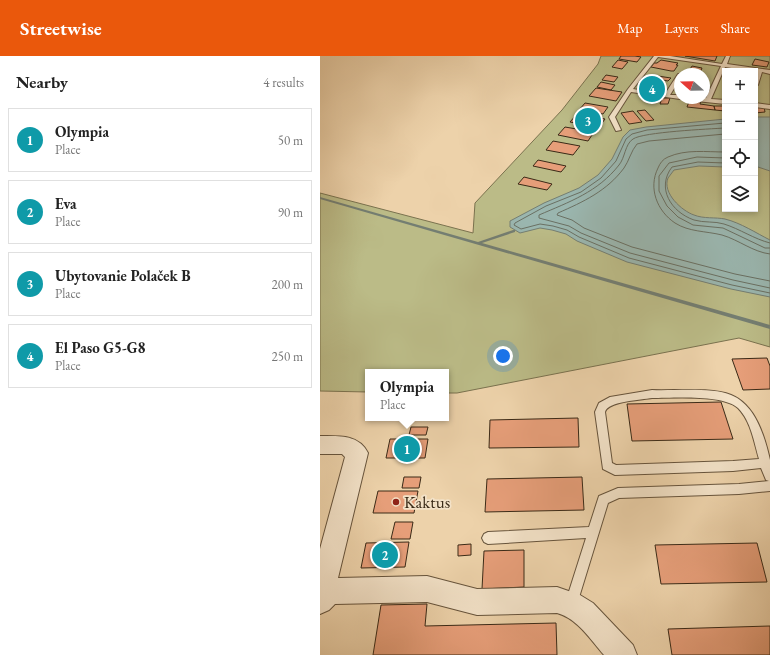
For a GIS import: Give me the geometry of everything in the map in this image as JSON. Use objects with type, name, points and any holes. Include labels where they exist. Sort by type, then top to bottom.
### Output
[{"type":"street","points":[[320,445],[346,444],[357,453],[324,582],[324,596],[427,589],[477,602],[557,600],[571,604],[584,612],[623,655]]},
{"type":"lane","points":[[618,130],[612,117],[656,56]]},
{"type":"lane","points":[[660,56],[682,68]]},
{"type":"lane","points":[[710,93],[728,56]]},
{"type":"lane","points":[[694,68],[723,65],[770,72]]},
{"type":"lane","points":[[758,77],[760,71]]},
{"type":"lane","points":[[667,96],[674,85]]},
{"type":"lane","points":[[630,90],[674,97]]},
{"type":"lane","points":[[710,100],[722,102]]},
{"type":"lane","points":[[758,105],[770,107]]},
{"type":"lane","points":[[768,463],[733,466],[615,470],[607,466],[600,412],[602,406],[610,401],[652,394],[710,394],[729,398],[741,405],[756,426],[768,463],[770,477]]},
{"type":"lane","points":[[571,604],[603,500],[618,493],[739,489],[770,486]]},
{"type":"lane","points":[[488,538],[594,532]]},
{"type":"green space","points":[[601,56],[770,56],[770,347],[739,338],[457,393],[449,393],[449,369],[365,369],[365,392],[320,391],[320,193],[473,233],[475,203],[562,110],[598,64]]},
{"type":"water","points":[[758,117],[770,117],[770,171],[758,167]]},
{"type":"water","points":[[722,119],[722,167],[699,166],[674,170],[668,178],[668,190],[674,201],[689,213],[702,217],[721,218],[731,221],[770,240],[770,297],[731,289],[627,262],[577,241],[566,234],[552,230],[540,228],[520,233],[510,227],[510,221],[544,203],[579,188],[598,175],[612,159],[623,137],[630,130]]},
{"type":"building","points":[[621,56],[641,57],[637,62],[619,59]]},
{"type":"building","points":[[685,56],[717,56],[715,61]]},
{"type":"building","points":[[755,59],[769,62],[767,67],[752,65]]},
{"type":"building","points":[[618,60],[628,62],[622,69],[612,67]]},
{"type":"building","points":[[661,60],[678,63],[676,65],[678,65],[674,68],[674,71],[651,67],[654,63]]},
{"type":"building","points":[[692,66],[702,68],[691,68]]},
{"type":"building","points":[[606,75],[618,77],[614,82],[602,80]]},
{"type":"building","points":[[651,75],[671,78],[668,81],[649,78]]},
{"type":"building","points":[[601,82],[615,85],[611,90],[597,87]]},
{"type":"building","points":[[643,86],[663,89],[661,92],[641,89]]},
{"type":"building","points":[[596,88],[622,92],[616,101],[589,96]]},
{"type":"building","points":[[662,98],[670,98],[668,104],[660,104]]},
{"type":"building","points":[[585,103],[608,107],[603,114],[579,110]]},
{"type":"building","points":[[688,104],[700,104],[714,106],[715,110],[687,107]]},
{"type":"building","points":[[714,106],[722,106],[722,111],[715,110]]},
{"type":"building","points":[[758,106],[764,107],[765,112],[758,113]]},
{"type":"building","points":[[645,110],[654,120],[646,121],[637,111]]},
{"type":"building","points":[[633,111],[642,122],[629,124],[621,113]]},
{"type":"building","points":[[577,114],[605,119],[599,127],[570,122]]},
{"type":"building","points":[[565,127],[594,132],[588,141],[558,135]]},
{"type":"building","points":[[553,141],[580,146],[573,155],[546,150]]},
{"type":"building","points":[[538,160],[566,166],[561,172],[533,166]]},
{"type":"building","points":[[524,177],[552,184],[547,190],[518,184]]},
{"type":"building","points":[[767,358],[770,366],[770,389],[743,390],[732,359]]},
{"type":"building","points":[[721,402],[733,439],[632,441],[627,404]]},
{"type":"building","points":[[578,418],[579,447],[489,448],[490,420]]},
{"type":"building","points":[[411,427],[428,427],[426,435],[409,435]]},
{"type":"building","points":[[390,439],[428,439],[425,458],[386,458]]},
{"type":"building","points":[[404,477],[421,477],[419,488],[402,488]]},
{"type":"building","points":[[582,477],[584,510],[485,512],[487,479]]},
{"type":"building","name":"Kaktus","points":[[378,491],[418,491],[414,513],[373,513]]},
{"type":"building","points":[[395,522],[413,522],[410,539],[391,539]]},
{"type":"building","points":[[409,542],[405,567],[361,568],[366,543]]},
{"type":"building","points":[[757,543],[767,582],[661,584],[655,545]]},
{"type":"building","points":[[471,544],[471,555],[458,556],[458,545]]},
{"type":"building","points":[[524,550],[524,587],[482,589],[484,551]]},
{"type":"building","points":[[427,604],[425,626],[556,623],[557,655],[373,655],[381,605]]},
{"type":"building","points":[[770,626],[770,655],[672,655],[668,629]]},
{"type":"waterway","points":[[320,198],[770,327]]},
{"type":"waterway","points":[[478,243],[514,231]]},
{"type":"place","name":"El Paso G5-G8","points":[[652,89]]},
{"type":"place","name":"Ubytovanie Polaček B","points":[[588,121]]},
{"type":"place","name":"Olympia","points":[[407,449]]},
{"type":"place","name":"Kaktus","points":[[396,502]]},
{"type":"place","name":"Eva","points":[[385,555]]}]
